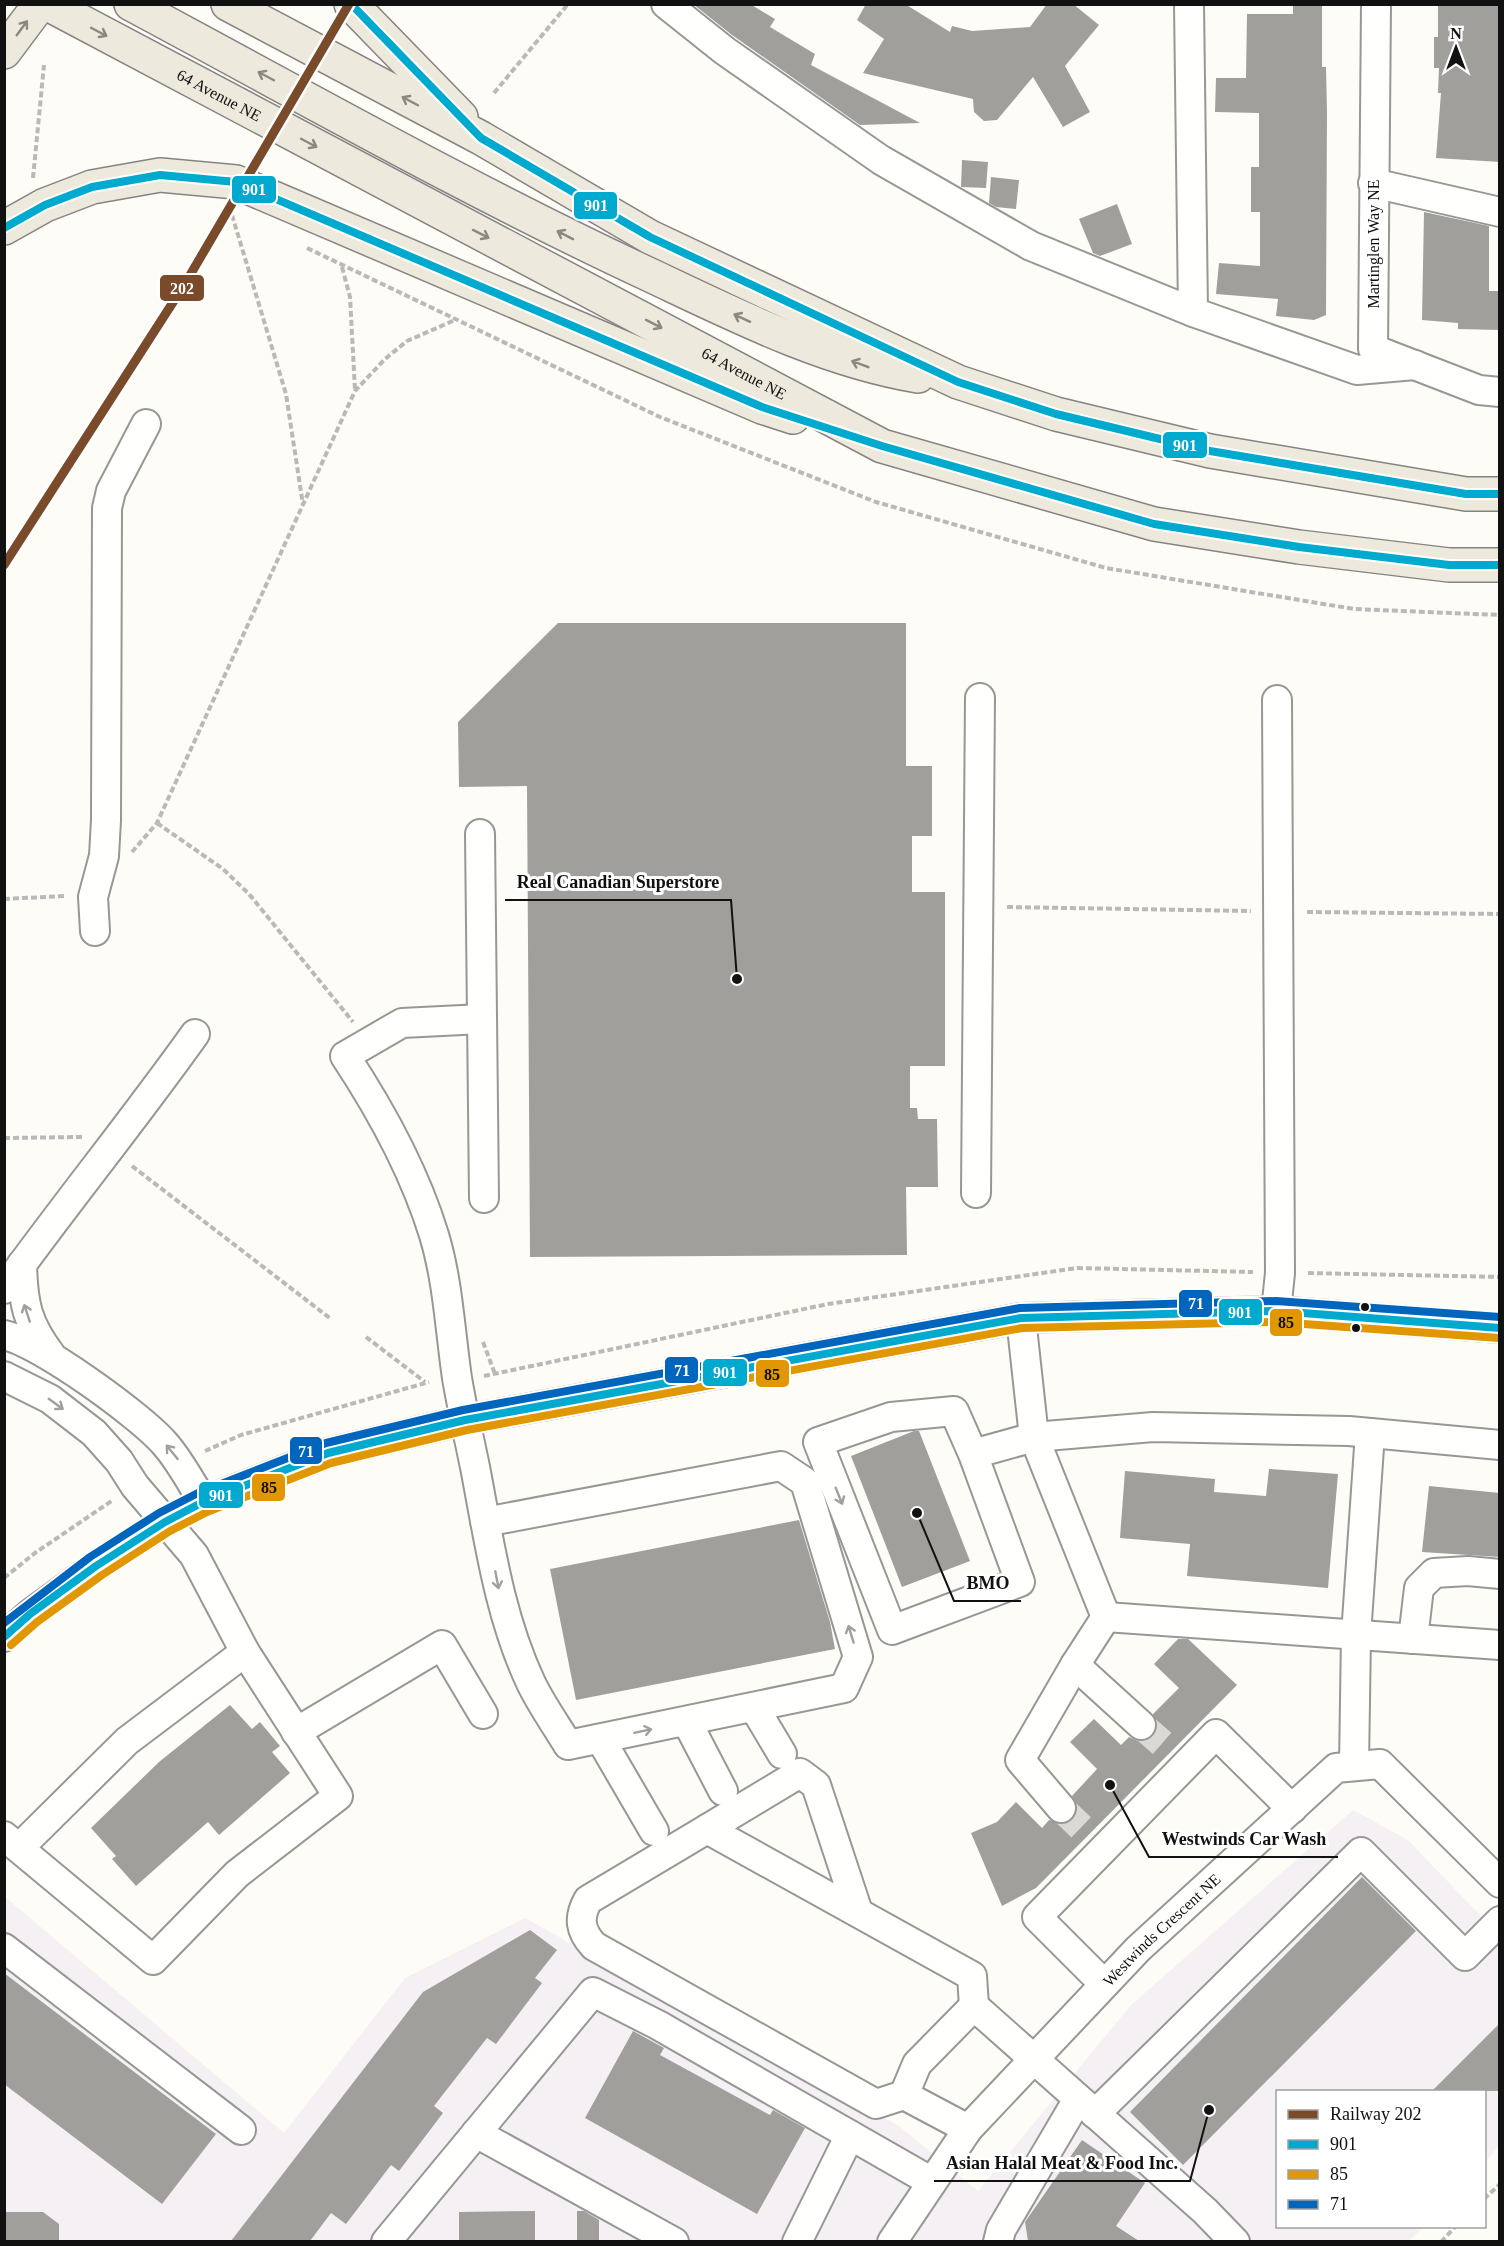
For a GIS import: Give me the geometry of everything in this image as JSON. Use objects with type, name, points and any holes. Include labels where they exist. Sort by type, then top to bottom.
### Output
[{"type":"main road","points":[[4,52],[40,4]]},
{"type":"main road","name":"64 Avenue NE","points":[[48,4],[882,446],[1154,524],[1299,547],[1426,563],[1500,565]]},
{"type":"main road","points":[[131,4],[567,236],[758,326],[872,368],[958,382]]},
{"type":"main road","points":[[228,4],[481,138],[650,237],[958,382],[1056,414],[1210,451],[1466,494],[1500,494]]},
{"type":"main road","points":[[351,4],[481,138]]},
{"type":"main road","points":[[4,228],[45,205],[92,187],[160,175],[236,182],[762,407],[882,446]]},
{"type":"street","points":[[666,4],[726,51],[881,160],[1031,246],[1192,312],[1357,370],[1415,365]]},
{"type":"street","points":[[1189,4],[1192,312]]},
{"type":"street","name":"Martinglen Way NE","points":[[1376,4],[1373,349],[1479,390],[1500,392]]},
{"type":"street","points":[[1373,183],[1500,212]]},
{"type":"street","points":[[95,932],[93,897],[104,856],[106,820],[107,508],[111,491],[146,424]]},
{"type":"street","points":[[976,1193],[980,698]]},
{"type":"street","points":[[1276,1311],[1280,1272],[1277,700]]},
{"type":"street","points":[[480,834],[484,1198]]},
{"type":"street","points":[[482,1019],[402,1023],[345,1056],[396,1141],[418,1190],[434,1237],[447,1294],[465,1420],[485,1522],[502,1605],[531,1684],[568,1745],[844,1688],[858,1657],[805,1482],[781,1466],[485,1522]]},
{"type":"street","points":[[4,1289],[101,1158],[141,1110],[195,1034]]},
{"type":"street","points":[[22,1264],[26,1311],[36,1334],[51,1355]]},
{"type":"street","points":[[4,1637],[30,1614],[87,1573],[165,1522],[203,1502],[328,1453],[465,1420],[807,1355],[1021,1318],[1276,1311],[1500,1328]]},
{"type":"street","points":[[1021,1318],[1034,1437],[1106,1617]]},
{"type":"street","points":[[4,1335],[51,1355],[154,1432],[181,1463],[203,1502]]},
{"type":"street","points":[[4,1376],[50,1399],[94,1433],[194,1555],[245,1652],[338,1796],[237,1874],[153,1960],[12,1842],[127,1742],[245,1652]]},
{"type":"street","points":[[954,1411],[973,1454],[1020,1582],[892,1630],[818,1442],[891,1417],[954,1411]]},
{"type":"street","points":[[973,1454],[1034,1437],[1154,1427],[1370,1433],[1500,1445]]},
{"type":"street","points":[[1354,1767],[1356,1635],[1370,1433]]},
{"type":"street","points":[[1413,1639],[1419,1588],[1434,1573],[1468,1571],[1500,1574]]},
{"type":"street","points":[[1106,1617],[1500,1645]]},
{"type":"street","points":[[1061,1808],[1020,1760],[1075,1665],[1106,1617]]},
{"type":"street","points":[[296,1732],[442,1645],[483,1714]]},
{"type":"street","points":[[1075,1665],[1142,1725]]},
{"type":"street","points":[[754,1707],[782,1754]]},
{"type":"street","points":[[687,1722],[723,1791]]},
{"type":"street","points":[[1104,1984],[1037,1917],[1096,1842],[1179,1758],[1216,1734],[1292,1809]]},
{"type":"street","points":[[601,1740],[654,1831]]},
{"type":"street","name":"Westwinds Crescent NE","points":[[892,2241],[968,2129],[1104,1984],[1138,1949],[1336,1768],[1380,1764],[1500,1883]]},
{"type":"street","points":[[858,1912],[816,1785],[800,1773],[588,1900],[581,1912],[582,1933],[594,1946],[876,2104],[904,2095],[968,2129]]},
{"type":"street","points":[[707,1829],[972,1976],[974,2006],[1235,2241]]},
{"type":"street","points":[[998,2241],[1001,2230],[1087,2106],[1361,1852],[1465,1956],[1500,1921]]},
{"type":"street","points":[[4,1948],[241,2130]]},
{"type":"street","points":[[386,2241],[593,1992],[658,2025],[932,2182]]},
{"type":"street","points":[[904,2095],[917,2064],[974,2006]]},
{"type":"street","points":[[476,2133],[674,2241]]},
{"type":"street","points":[[797,2241],[850,2135]]},
{"type":"path","points":[[494,93],[568,4]]},
{"type":"path","points":[[32,185],[44,65]]},
{"type":"path","points":[[232,214],[286,394],[303,505]]},
{"type":"path","points":[[342,266],[350,297],[355,391]]},
{"type":"path","points":[[129,856],[157,823],[355,391],[385,359],[407,341],[455,320]]},
{"type":"path","points":[[4,899],[93,897]]},
{"type":"path","points":[[979,906],[1500,914]]},
{"type":"path","points":[[4,1138],[68,1136],[89,1140]]},
{"type":"path","points":[[122,1158],[331,1319]]},
{"type":"path","points":[[366,1337],[425,1382]]},
{"type":"path","points":[[4,1578],[35,1553],[110,1502]]},
{"type":"path","points":[[1486,2198],[1500,2184]]},
{"type":"path","points":[[1441,2241],[1454,2228]]},
{"type":"shaded area","points":[[1353,1810],[1408,1840],[1499,1935],[1499,2146],[1486,2161],[1486,2090],[1276,2090],[1276,2228],[1422,2228],[1409,2241],[5,2241],[4,1896],[284,2133],[405,1978],[525,1918],[899,2126],[978,2191],[1131,2005]]},
{"type":"building","points":[[693,4],[750,4],[775,19],[770,27],[815,54],[811,65],[920,123],[860,125],[732,35]]},
{"type":"building","points":[[866,4],[905,4],[950,32],[952,26],[972,31],[1030,27],[1047,4],[1073,4],[1099,25],[1065,66],[1090,112],[1063,127],[1033,77],[997,120],[984,121],[974,112],[973,99],[863,73],[884,39],[857,20]]},
{"type":"building","points":[[1293,4],[1322,4],[1322,67],[1326,67],[1327,112],[1326,315],[1314,320],[1276,316],[1278,299],[1216,294],[1219,263],[1260,266],[1260,212],[1251,212],[1251,167],[1259,167],[1259,113],[1215,112],[1216,78],[1246,78],[1247,14],[1293,14]]},
{"type":"building","points":[[1438,4],[1500,4],[1500,162],[1436,158],[1441,93],[1438,93],[1439,68],[1434,68],[1434,37],[1438,37]]},
{"type":"building","points":[[962,160],[988,162],[986,188],[961,187]]},
{"type":"building","points":[[991,177],[1019,180],[1016,209],[996,207],[989,203]]},
{"type":"building","points":[[1117,204],[1132,244],[1100,256],[1093,253],[1079,219]]},
{"type":"building","points":[[1424,212],[1489,226],[1489,291],[1500,291],[1500,330],[1458,329],[1458,323],[1422,320]]},
{"type":"building","points":[[558,623],[906,623],[906,766],[932,766],[932,836],[912,836],[912,892],[945,892],[945,1066],[910,1066],[910,1108],[917,1108],[918,1119],[937,1119],[938,1187],[906,1187],[907,1255],[530,1257],[527,786],[459,787],[458,722]]},
{"type":"building","points":[[919,1431],[970,1561],[902,1587],[851,1456]]},
{"type":"building","points":[[1269,1469],[1338,1474],[1328,1588],[1187,1576],[1190,1544],[1120,1538],[1125,1471],[1215,1479],[1214,1492],[1266,1496]]},
{"type":"building","points":[[1429,1486],[1500,1493],[1500,1557],[1422,1552]]},
{"type":"building","points":[[799,1520],[830,1622],[835,1649],[576,1700],[550,1569]]},
{"type":"building","points":[[1178,1639],[1188,1639],[1237,1685],[1036,1888],[1002,1906],[971,1833],[997,1822],[1016,1802],[1042,1828],[1049,1820],[1063,1824],[1072,1820],[1077,1806],[1072,1796],[1097,1769],[1070,1742],[1094,1719],[1121,1745],[1129,1737],[1138,1741],[1153,1736],[1157,1728],[1153,1714],[1179,1688],[1154,1664]]},
{"type":"building","points":[[230,1705],[252,1729],[260,1722],[280,1746],[272,1752],[290,1773],[219,1835],[208,1822],[136,1886],[112,1859],[116,1856],[91,1828],[159,1762]]},
{"type":"building","points":[[1362,1877],[1416,1931],[1183,2165],[1130,2112]]},
{"type":"building","points":[[530,1930],[557,1950],[535,1978],[542,1983],[496,2044],[487,2038],[434,2106],[443,2113],[399,2171],[391,2165],[346,2224],[331,2213],[310,2241],[231,2241],[423,1992]]},
{"type":"building","points":[[4,1973],[216,2134],[162,2204],[4,2084]]},
{"type":"building","points":[[1500,2023],[1500,2091],[1433,2090]]},
{"type":"building","points":[[633,2031],[664,2048],[660,2055],[770,2115],[773,2110],[805,2128],[757,2214],[585,2118]]},
{"type":"building","points":[[1082,2140],[1145,2183],[1116,2226],[1139,2241],[1028,2241],[1025,2222]]},
{"type":"building","points":[[535,2211],[535,2241],[459,2241],[459,2212]]},
{"type":"building","points":[[577,2211],[584,2211],[599,2220],[599,2241],[577,2241]]},
{"type":"building","points":[[4,2212],[43,2212],[59,2224],[59,2241],[4,2241]]},
{"type":"tunnel","points":[[1141,1725],[1172,1752]]},
{"type":"tunnel","points":[[1061,1808],[1089,1835]]},
{"type":"rail line","name":"202","points":[[4,565],[186,282],[349,4]]},
{"type":"transit line","name":"901","points":[[351,4],[481,138],[650,237],[958,382],[1056,414],[1210,451],[1466,494],[1500,494]]},
{"type":"transit line","name":"901","points":[[4,228],[45,205],[92,187],[160,175],[236,182],[762,407],[882,446],[1154,524],[1299,547],[1449,565],[1500,565]]},
{"type":"transit line","name":"71","points":[[4,1623],[90,1557],[159,1513],[198,1493],[326,1443],[463,1410],[1020,1308],[1276,1301],[1500,1317]]},
{"type":"transit line","name":"901","points":[[4,1637],[30,1614],[96,1566],[165,1522],[203,1502],[328,1453],[465,1420],[1021,1318],[1276,1311],[1500,1328]]},
{"type":"transit line","name":"85","points":[[11,1645],[37,1622],[102,1575],[170,1531],[207,1512],[331,1463],[467,1430],[1022,1328],[1276,1322],[1499,1338]]},
{"type":"place","name":"Real Canadian Superstore","points":[[737,979]]},
{"type":"place","name":"BMO","points":[[917,1513]]},
{"type":"place","name":"Westwinds Car Wash","points":[[1110,1785]]},
{"type":"place","name":"Asian Halal Meat & Food Inc.","points":[[1209,2110]]}]
